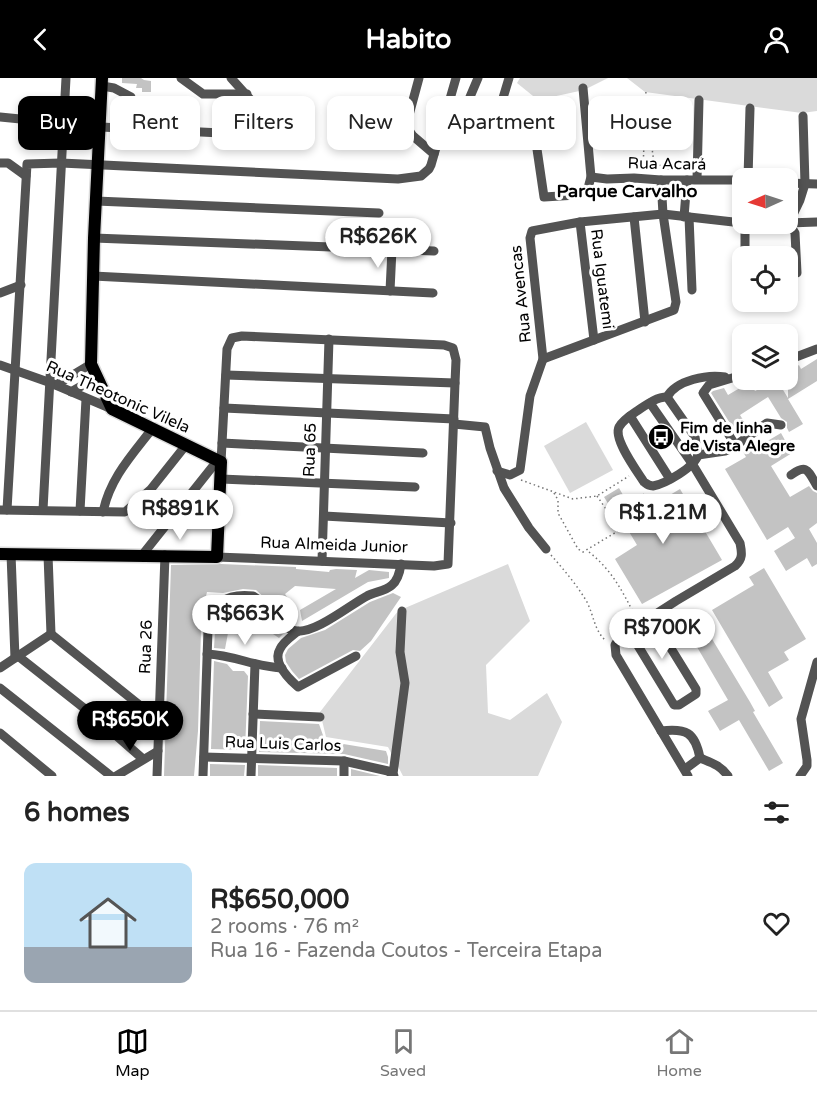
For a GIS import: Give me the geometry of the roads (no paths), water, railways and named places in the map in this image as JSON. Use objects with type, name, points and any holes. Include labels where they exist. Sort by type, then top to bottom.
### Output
[{"type":"main road","points":[[102,82],[94,238],[91,364],[112,409]]},
{"type":"main road","name":"Rua Theotonic Vilela","points":[[112,409],[219,462]]},
{"type":"main road","points":[[217,557],[221,479],[219,462]]},
{"type":"main road","name":"Rua Almeida Junior","points":[[5,554],[143,554],[217,557]]},
{"type":"street","points":[[66,78],[66,96]]},
{"type":"street","points":[[181,78],[203,94],[247,94]]},
{"type":"street","points":[[231,78],[247,94]]},
{"type":"street","points":[[419,78],[406,126],[413,136],[434,154]]},
{"type":"street","points":[[451,96],[456,78]]},
{"type":"street","points":[[470,96],[478,78]]},
{"type":"street","points":[[504,96],[509,78]]},
{"type":"street","points":[[102,82],[130,96]]},
{"type":"street","points":[[537,150],[544,197],[587,192],[591,177],[583,88]]},
{"type":"street","points":[[698,179],[699,100]]},
{"type":"street","points":[[748,168],[750,108]]},
{"type":"street","points":[[798,204],[805,184],[803,116]]},
{"type":"street","points":[[0,117],[18,119]]},
{"type":"street","points":[[98,127],[212,133]]},
{"type":"street","points":[[43,510],[54,384],[62,150]]},
{"type":"street","points":[[186,445],[151,489],[132,507],[121,513],[4,510],[17,370],[26,165],[28,163],[61,163],[409,178],[421,176],[429,169],[435,150]]},
{"type":"street","points":[[0,163],[8,163],[26,176]]},
{"type":"street","points":[[684,176],[692,290]]},
{"type":"street","name":"Rua Acará","points":[[591,177],[661,180],[684,176],[698,179],[732,180]]},
{"type":"street","points":[[497,471],[516,473],[530,396],[543,359],[645,322],[670,312],[676,306],[663,214],[661,180]]},
{"type":"street","points":[[798,184],[817,184]]},
{"type":"street","points":[[96,201],[379,213]]},
{"type":"street","points":[[580,222],[663,214],[732,222]]},
{"type":"street","points":[[634,217],[645,322]]},
{"type":"street","name":"Rua Avencas","points":[[543,359],[530,238],[532,231],[536,229],[580,222]]},
{"type":"street","name":"Rua Iguatemi","points":[[580,222],[594,340]]},
{"type":"street","points":[[798,223],[817,222]]},
{"type":"street","points":[[94,238],[434,251]]},
{"type":"street","points":[[390,291],[392,249]]},
{"type":"street","points":[[93,276],[433,293]]},
{"type":"street","points":[[0,293],[21,285]]},
{"type":"street","points":[[143,554],[219,462],[230,340],[235,336],[329,339],[453,348],[456,354],[456,383],[451,523],[324,516]]},
{"type":"street","name":"Rua 65","points":[[322,561],[329,339]]},
{"type":"street","points":[[798,356],[817,349]]},
{"type":"street","points":[[54,384],[91,364]]},
{"type":"street","name":"Rua Theotonic Vilela","points":[[0,365],[54,384],[112,409]]},
{"type":"street","points":[[226,375],[456,383]]},
{"type":"street","points":[[667,397],[694,437],[698,455],[693,465],[670,479],[656,485],[649,485],[644,482],[637,471],[618,436],[620,425],[650,403],[667,397],[676,387],[708,376],[730,378]]},
{"type":"street","points":[[71,392],[97,377]]},
{"type":"street","points":[[730,378],[709,385],[703,393],[735,446]]},
{"type":"street","points":[[80,512],[89,400],[100,395],[103,390]]},
{"type":"street","points":[[650,403],[693,465],[740,543],[742,558],[735,566],[628,631],[615,645],[616,655],[687,773],[700,758]]},
{"type":"street","points":[[224,408],[454,421],[485,427],[497,471],[507,494],[546,549]]},
{"type":"street","points":[[630,416],[670,479]]},
{"type":"street","points":[[698,455],[725,451],[766,423],[781,425]]},
{"type":"street","points":[[103,512],[110,488],[117,475],[152,429]]},
{"type":"street","points":[[222,443],[423,453]]},
{"type":"street","points":[[791,475],[800,468],[807,470],[817,486]]},
{"type":"street","points":[[221,479],[415,487]]},
{"type":"street","name":"Rua Almeida Junior","points":[[217,557],[445,565],[449,562],[451,523]]},
{"type":"street","points":[[5,554],[16,657],[94,716],[143,759]]},
{"type":"street","points":[[48,555],[51,634],[158,720]]},
{"type":"street","name":"Rua 26","points":[[157,776],[165,555]]},
{"type":"street","points":[[356,656],[300,687],[297,687],[282,668],[278,657],[280,648],[298,631],[317,625],[368,596],[392,586],[399,575],[401,564]]},
{"type":"street","points":[[203,776],[208,630],[212,614],[219,603],[231,597],[253,596],[282,624],[298,631]]},
{"type":"street","points":[[393,775],[405,683],[400,652],[402,611]]},
{"type":"street","points":[[628,631],[674,705],[696,694],[696,688],[651,616]]},
{"type":"street","points":[[0,668],[51,634]]},
{"type":"street","points":[[207,654],[230,656],[255,664],[282,668]]},
{"type":"street","points":[[800,776],[807,766],[801,719],[817,662]]},
{"type":"street","points":[[250,776],[255,664]]},
{"type":"street","points":[[0,688],[111,776]]},
{"type":"street","points":[[253,714],[320,717]]},
{"type":"street","points":[[661,731],[685,731],[694,739],[700,758]]},
{"type":"street","points":[[0,733],[52,776]]},
{"type":"street","points":[[117,776],[158,751]]},
{"type":"street","name":"Rua Luis Carlos","points":[[204,756],[344,761],[393,775]]},
{"type":"street","points":[[700,758],[713,762],[728,776]]},
{"type":"street","points":[[344,761],[344,776]]},
{"type":"place","name":"Fim de linha de Vista Alegre","points":[[661,437]]},
{"type":"district","name":"Parque Carvalho","points":[[627,191]]}]
